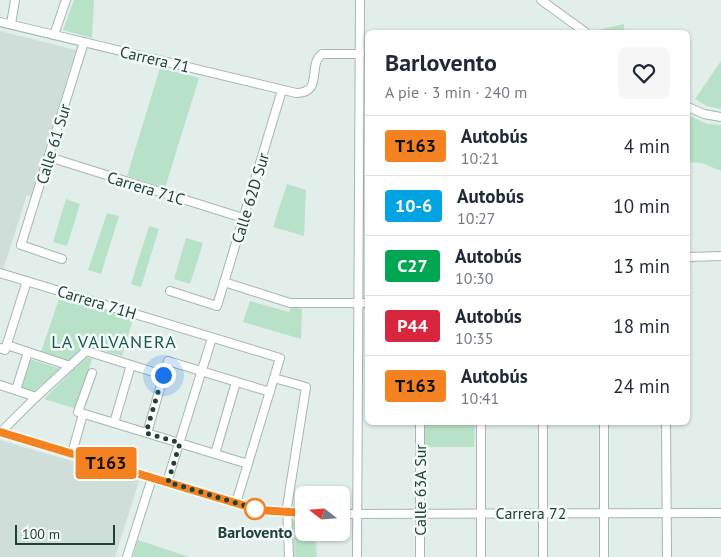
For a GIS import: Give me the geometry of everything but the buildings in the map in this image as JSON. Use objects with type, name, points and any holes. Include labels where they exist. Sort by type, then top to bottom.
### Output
[{"type":"street","points":[[11,24],[15,0]]},
{"type":"street","points":[[54,35],[66,0]]},
{"type":"street","points":[[357,557],[360,0]]},
{"type":"street","points":[[541,0],[582,30]]},
{"type":"street","name":"Carrera 71","points":[[0,22],[300,93],[309,89],[313,84],[316,62],[319,56],[325,53],[360,54]]},
{"type":"street","name":"Calle 61 Sur","points":[[62,259],[21,246],[84,42]]},
{"type":"street","points":[[360,54],[365,57]]},
{"type":"street","name":"Calle 62D Sur","points":[[170,291],[217,306],[282,90]]},
{"type":"street","points":[[690,108],[704,114],[721,116]]},
{"type":"street","name":"Carrera 71C","points":[[48,157],[244,218]]},
{"type":"street","points":[[690,257],[721,256]]},
{"type":"street","name":"Carrera 71H","points":[[0,272],[280,358],[274,378]]},
{"type":"street","points":[[27,281],[4,348],[28,352],[70,366]]},
{"type":"street","points":[[224,282],[290,303],[365,303]]},
{"type":"street","points":[[168,482],[212,338]]},
{"type":"street","points":[[163,375],[86,351],[36,396],[0,432],[259,510],[295,512]]},
{"type":"street","points":[[16,390],[28,352]]},
{"type":"street","points":[[146,433],[168,361],[270,392]]},
{"type":"street","points":[[114,423],[131,365]]},
{"type":"street","points":[[72,453],[80,413],[92,373]]},
{"type":"street","points":[[236,503],[274,378],[306,387],[289,487],[287,512],[288,557]]},
{"type":"street","points":[[215,454],[236,382]]},
{"type":"street","points":[[0,385],[36,396]]},
{"type":"street","points":[[80,413],[248,464]]},
{"type":"street","name":"Calle 63A Sur","points":[[420,425],[420,557]]},
{"type":"street","points":[[481,425],[481,557]]},
{"type":"street","points":[[543,425],[543,557]]},
{"type":"street","points":[[604,425],[604,557]]},
{"type":"street","points":[[666,425],[666,557]]},
{"type":"street","points":[[127,557],[152,478]]},
{"type":"street","name":"Carrera 72","points":[[350,514],[721,513]]},
{"type":"shaded area","points":[[0,31],[76,50],[31,196],[27,195],[3,270],[0,269]]},
{"type":"shaded area","points":[[0,440],[139,481],[115,557],[0,557]]},
{"type":"shaded area","points":[[292,521],[295,521],[295,541],[316,541],[317,557],[293,557]]},
{"type":"green space","points":[[74,0],[94,0],[92,38],[63,30]]},
{"type":"green space","points":[[624,24],[624,30],[597,30]]},
{"type":"green space","points":[[721,61],[721,109],[707,106],[695,99]]},
{"type":"green space","points":[[160,68],[199,78],[165,188],[127,176]]},
{"type":"green space","points":[[690,116],[707,124],[721,125],[721,171],[702,163],[690,162]]},
{"type":"green space","points":[[287,184],[306,190],[304,236],[273,227]]},
{"type":"green space","points":[[66,199],[80,204],[67,246],[53,242]]},
{"type":"green space","points":[[107,213],[119,216],[101,274],[88,270]]},
{"type":"green space","points":[[149,226],[159,229],[141,287],[131,284]]},
{"type":"green space","points":[[186,238],[203,243],[190,284],[174,279]]},
{"type":"green space","points":[[60,296],[133,319],[122,356],[85,346],[70,362],[41,352]]},
{"type":"green space","points":[[250,301],[289,312],[291,307],[302,309],[301,339],[243,322]]},
{"type":"green space","points":[[86,357],[92,359],[77,409],[44,399]]},
{"type":"green space","points":[[30,359],[60,369],[33,392],[20,388]]},
{"type":"green space","points":[[423,425],[475,425],[474,447],[423,447]]},
{"type":"green space","points":[[138,540],[189,557],[133,557]]},
{"type":"green space","points":[[295,541],[314,541],[315,557],[296,557]]},
{"type":"bus line","name":"T163","points":[[0,432],[259,510],[295,512]]},
{"type":"place","name":"Barlovento","points":[[255,509]]},
{"type":"district","name":"LA VALVANERA","points":[[114,341]]},
{"type":"route","points":[[163,375],[146,433],[180,443],[168,482],[259,510],[255,509]]}]
